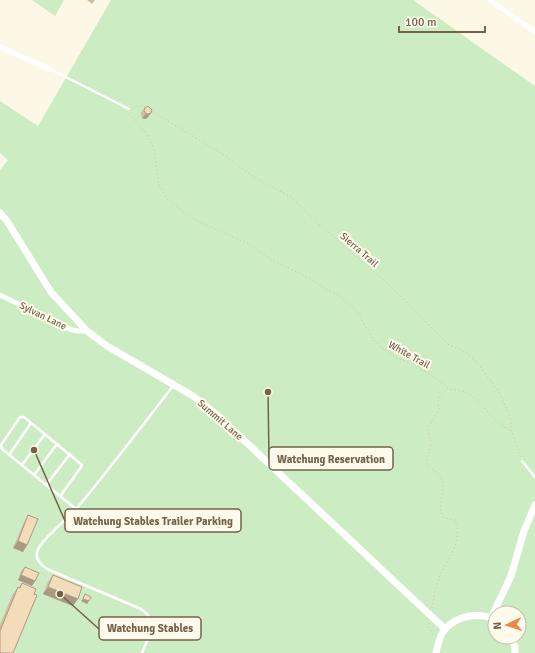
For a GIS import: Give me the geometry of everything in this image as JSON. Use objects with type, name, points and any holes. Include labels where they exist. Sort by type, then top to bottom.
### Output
[{"type":"street","points":[[490,0],[535,32]]},
{"type":"street","points":[[0,47],[50,69]]},
{"type":"street","name":"Summit Lane","points":[[0,213],[7,221],[51,292],[87,331],[107,346],[193,396],[216,414],[445,629]]},
{"type":"street","name":"Sylvan Lane","points":[[0,295],[72,330],[87,331]]},
{"type":"street","points":[[499,605],[511,576],[524,531],[535,505]]},
{"type":"street","points":[[436,653],[438,641],[445,629],[455,621],[466,616],[479,615],[487,617]]},
{"type":"lane","points":[[50,69],[129,109]]},
{"type":"lane","points":[[142,653],[152,626],[152,621],[148,614],[141,609],[47,569],[42,566],[37,558],[37,553],[39,548],[76,509],[174,384]]},
{"type":"lane","points":[[60,495],[82,466],[70,454],[24,417],[20,417],[1,445],[2,449],[76,509]]},
{"type":"lane","points":[[9,455],[31,423]]},
{"type":"lane","points":[[22,465],[44,434]]},
{"type":"lane","points":[[34,474],[57,444]]},
{"type":"lane","points":[[47,484],[70,454]]},
{"type":"lane","points":[[522,461],[535,477]]},
{"type":"path","name":"Sierra Trail","points":[[129,109],[141,105],[215,149],[257,178],[291,196],[321,226],[386,282],[449,345],[463,351],[475,360],[499,392],[509,414],[511,430],[522,461]]},
{"type":"path","name":"White Trail","points":[[129,109],[129,114],[145,131],[154,149],[159,185],[168,200],[195,220],[249,244],[272,260],[340,296],[357,311],[373,339],[382,348],[399,359],[416,365],[445,385],[447,388]]},
{"type":"path","points":[[434,635],[428,626],[438,580],[453,552],[458,535],[455,521],[443,517],[440,511],[443,496],[441,478],[436,470],[428,466],[426,458],[431,446],[428,428],[439,409],[438,401],[440,396],[447,388],[464,392],[481,405],[496,421],[505,428],[511,430]]},
{"type":"green space","points":[[32,0],[64,0],[55,16]]},
{"type":"green space","points":[[111,0],[413,0],[535,86],[535,653],[0,653],[0,170],[8,160],[0,153],[0,101],[38,126]]},
{"type":"building","points":[[148,106],[152,110],[151,113],[146,114],[144,110]]},
{"type":"building","points":[[28,515],[38,519],[27,545],[18,541]]},
{"type":"building","points":[[25,567],[39,573],[35,581],[21,575]]},
{"type":"building","points":[[53,575],[82,587],[78,599],[48,587]]},
{"type":"building","points":[[22,583],[36,589],[34,594],[37,595],[13,653],[0,653],[0,631],[18,587],[20,588]]},
{"type":"building","points":[[85,594],[91,597],[89,601],[83,599]]},
{"type":"place","name":"Watchung Reservation","points":[[268,392]]},
{"type":"place","name":"Watchung Stables Trailer Parking","points":[[34,450]]},
{"type":"place","name":"Watchung Stables","points":[[60,594]]}]
